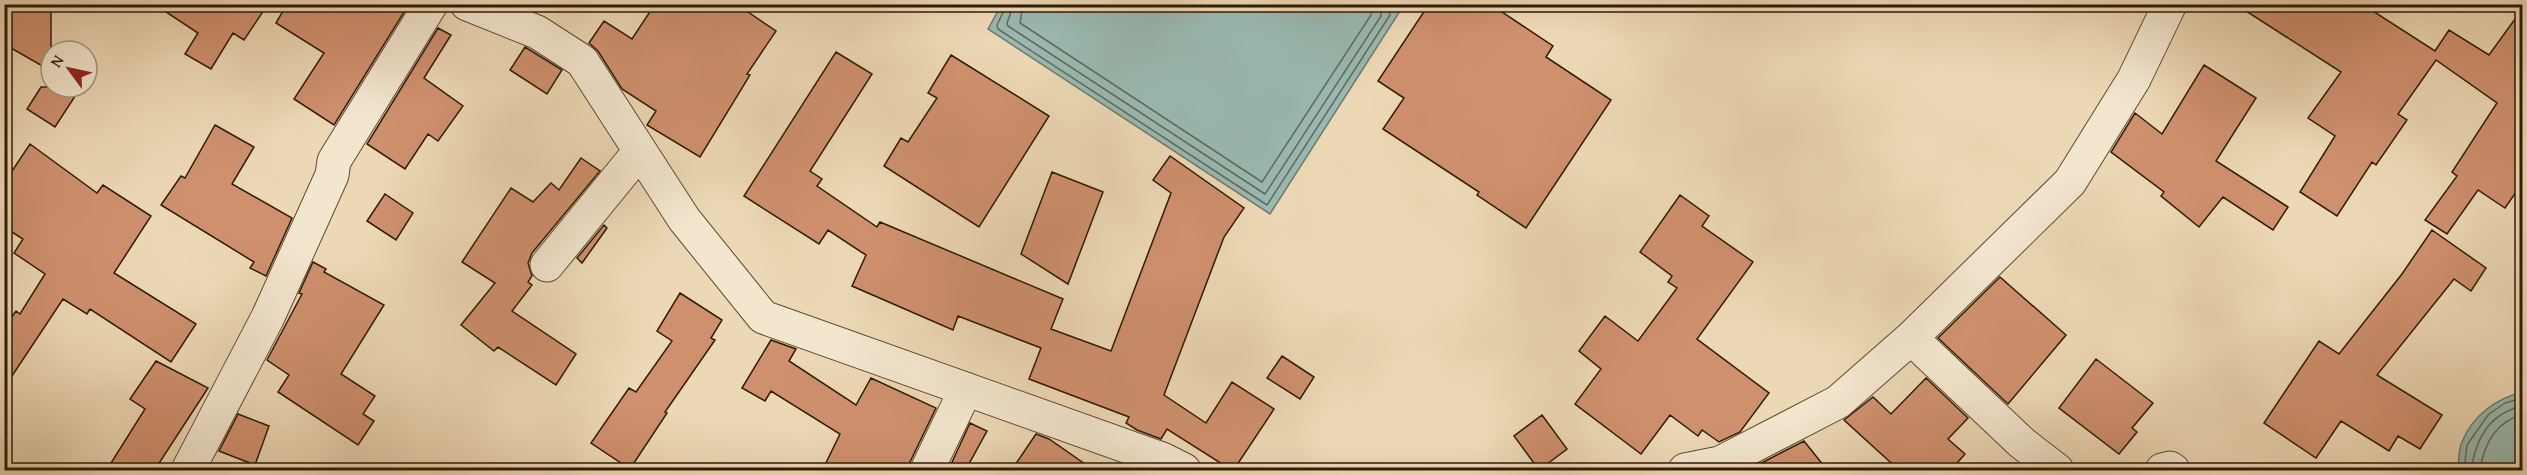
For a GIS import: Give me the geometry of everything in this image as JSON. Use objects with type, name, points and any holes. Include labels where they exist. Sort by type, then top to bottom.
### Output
[{"type":"street","points":[[188,471],[268,317],[332,175],[334,161],[431,4]]},
{"type":"street","points":[[466,4],[537,32],[582,61],[684,219],[763,317],[1162,459],[1184,471]]},
{"type":"street","points":[[1685,471],[1723,467],[1838,402],[1911,338],[2070,182],[2134,79],[2170,4]]},
{"type":"street","points":[[547,265],[640,151]]},
{"type":"street","points":[[1911,338],[2022,443],[2057,471]]},
{"type":"street","points":[[927,471],[966,389]]},
{"type":"street","points":[[2162,471],[2170,468],[2174,471]]},
{"type":"water","points":[[1002,4],[1389,4],[1400,11],[1270,214],[988,29]]},
{"type":"water","points":[[2522,392],[2522,470],[2458,470],[2461,445],[2472,424],[2494,404]]},
{"type":"building","points":[[4,4],[51,4],[51,39],[39,39],[39,64],[4,44]]},
{"type":"building","points":[[154,4],[268,4],[244,40],[233,33],[211,69],[185,54],[198,33]]},
{"type":"building","points":[[287,4],[399,4],[406,9],[334,125],[294,99],[324,53],[276,23]]},
{"type":"building","points":[[655,4],[736,4],[776,31],[747,74],[750,75],[700,157],[647,125],[656,111],[622,89],[598,51],[589,43],[604,21],[632,39]]},
{"type":"building","points":[[1429,4],[1490,4],[1553,46],[1546,57],[1611,100],[1526,228],[1477,195],[1479,192],[1383,129],[1404,98],[1378,81]]},
{"type":"building","points":[[2235,4],[2362,4],[2435,51],[2449,30],[2489,55],[2523,8],[2523,182],[2505,208],[2478,190],[2447,234],[2425,220],[2457,176],[2452,172],[2497,103],[2436,60],[2398,114],[2407,120],[2376,165],[2372,162],[2337,216],[2300,192],[2335,136],[2308,118],[2341,72]]},
{"type":"building","points":[[438,28],[451,35],[424,78],[463,106],[438,141],[428,134],[405,169],[367,144]]},
{"type":"building","points":[[525,47],[562,70],[547,94],[510,70]]},
{"type":"building","points":[[836,52],[872,74],[810,171],[822,179],[817,186],[877,227],[880,222],[1063,299],[1051,329],[1111,351],[1171,193],[1153,180],[1170,156],[1244,208],[1224,237],[1164,395],[1206,423],[1232,382],[1274,409],[1233,471],[1167,429],[1161,439],[1126,423],[1129,417],[1029,379],[1041,348],[958,316],[953,330],[852,286],[866,255],[828,230],[819,244],[744,196]]},
{"type":"building","points":[[951,55],[1049,116],[979,227],[884,166],[901,138],[908,142],[937,98],[928,93]]},
{"type":"building","points":[[2204,65],[2256,98],[2216,161],[2288,207],[2273,230],[2223,197],[2199,227],[2161,196],[2164,192],[2111,152],[2135,113],[2162,134]]},
{"type":"building","points":[[39,90],[39,99],[73,99],[55,127],[27,109]]},
{"type":"building","points":[[215,125],[254,147],[232,184],[292,218],[266,276],[250,268],[254,262],[161,205],[181,176],[185,178]]},
{"type":"building","points":[[30,144],[97,193],[103,185],[151,216],[114,273],[196,324],[171,362],[90,309],[87,314],[63,299],[4,388],[4,328],[16,311],[20,314],[45,274],[14,253],[23,239],[4,227],[4,183]]},
{"type":"building","points":[[581,158],[600,171],[532,253],[528,263],[532,276],[528,282],[532,285],[512,311],[576,354],[556,385],[498,347],[494,351],[461,325],[495,283],[462,262],[511,188],[533,202],[551,183],[559,190]]},
{"type":"building","points":[[1052,172],[1103,192],[1068,284],[1021,254]]},
{"type":"building","points":[[385,194],[413,213],[396,240],[367,221]]},
{"type":"building","points":[[1680,195],[1709,216],[1702,226],[1753,262],[1697,339],[1769,393],[1740,432],[1719,442],[1702,430],[1698,436],[1670,415],[1641,454],[1575,404],[1601,369],[1579,351],[1605,316],[1638,341],[1677,288],[1668,282],[1672,276],[1640,252]]},
{"type":"building","points":[[604,225],[607,228],[582,263],[577,258]]},
{"type":"building","points":[[2432,230],[2486,268],[2471,291],[2454,279],[2377,375],[2442,415],[2420,449],[2398,436],[2389,451],[2341,421],[2316,458],[2264,423],[2319,341],[2339,354],[2402,274]]},
{"type":"building","points":[[313,262],[326,269],[324,272],[384,305],[341,374],[375,396],[363,414],[374,421],[358,445],[278,392],[289,375],[267,360],[302,294],[299,293]]},
{"type":"building","points":[[2000,277],[2066,335],[2008,404],[1938,338]]},
{"type":"building","points":[[680,293],[722,320],[711,338],[715,340],[665,412],[667,413],[630,469],[591,443],[629,388],[636,392],[672,341],[657,331]]},
{"type":"building","points":[[771,340],[796,349],[789,361],[856,405],[871,378],[936,408],[910,462],[908,471],[822,471],[840,434],[771,391],[765,401],[742,388]]},
{"type":"building","points":[[1282,356],[1314,377],[1300,399],[1267,378]]},
{"type":"building","points":[[2096,359],[2153,403],[2132,428],[2137,432],[2119,454],[2059,408]]},
{"type":"building","points":[[156,361],[208,388],[154,471],[106,471],[145,409],[130,399]]},
{"type":"building","points":[[1926,378],[1968,418],[1948,439],[1965,454],[1950,471],[1900,471],[1844,420],[1873,397],[1891,414]]},
{"type":"building","points":[[238,414],[269,426],[255,465],[219,451]]},
{"type":"building","points":[[1542,415],[1567,449],[1539,470],[1514,436]]},
{"type":"building","points":[[970,423],[987,431],[965,471],[948,471]]},
{"type":"building","points":[[1036,434],[1049,439],[1095,471],[1011,471]]},
{"type":"building","points":[[1804,441],[1828,471],[1746,471]]}]
